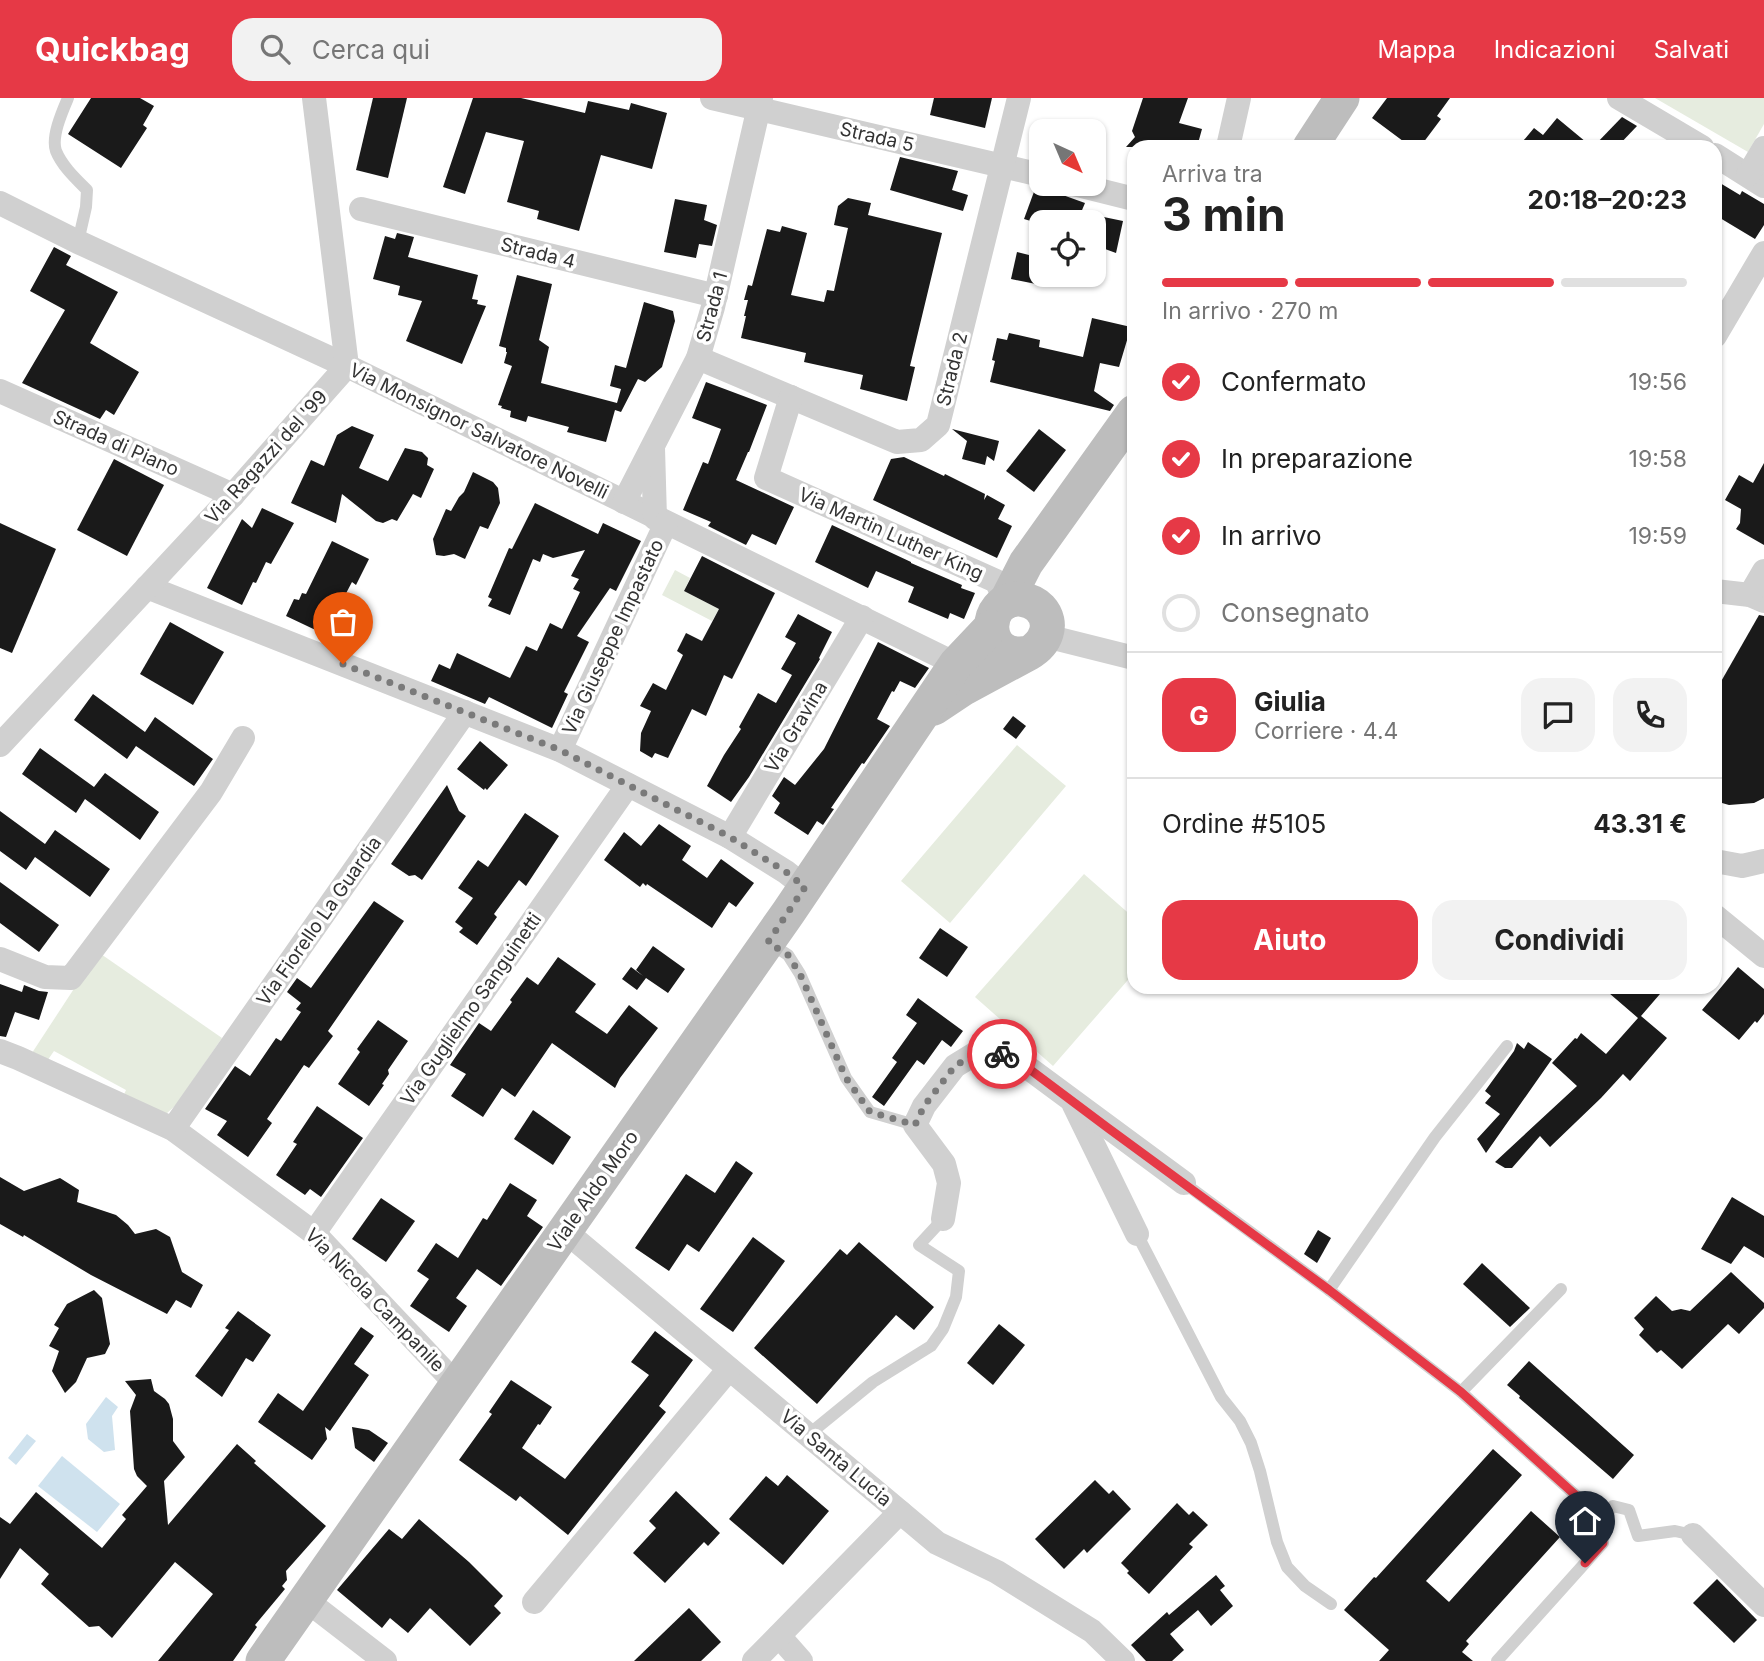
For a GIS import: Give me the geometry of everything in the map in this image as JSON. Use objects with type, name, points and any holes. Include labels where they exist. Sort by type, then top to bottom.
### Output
[{"type":"main road","points":[[1315,140],[1342,98]]},
{"type":"main road","name":"Viale Aldo Moro","points":[[263,1661],[768,942],[956,664],[1001,610],[1026,564],[1048,532],[1127,430]]},
{"type":"main road","name":"Viale Aldo Moro","points":[[920,718],[1038,633],[1039,569],[1048,532]]},
{"type":"main road","points":[[1014,599],[1033,603],[1038,633],[1020,655],[1003,650],[992,636],[1001,610],[1014,599]]},
{"type":"street","points":[[314,98],[347,366]]},
{"type":"street","name":"Strada 5","points":[[712,98],[759,104],[1029,173]]},
{"type":"street","name":"Strada 2","points":[[698,358],[897,442],[921,440],[938,425],[1020,98]]},
{"type":"street","points":[[1230,140],[1239,98]]},
{"type":"street","points":[[1619,98],[1690,140]]},
{"type":"street","name":"Strada 1","points":[[624,502],[698,358],[716,296],[759,104]]},
{"type":"street","points":[[1722,159],[1756,180],[1764,148]]},
{"type":"street","points":[[1106,192],[1127,197]]},
{"type":"street","name":"Via Monsignor Salvatore Novelli","points":[[0,203],[78,242],[347,366],[956,664]]},
{"type":"street","name":"Strada 4","points":[[361,209],[716,296]]},
{"type":"street","points":[[1722,324],[1764,253]]},
{"type":"street","name":"Via Ragazzi del '99","points":[[0,745],[233,495],[347,366]]},
{"type":"street","name":"Strada di Piano","points":[[0,391],[233,495]]},
{"type":"street","name":"Via Martin Luther King","points":[[791,397],[766,478],[996,581],[1001,610]]},
{"type":"street","points":[[653,445],[661,520]]},
{"type":"street","name":"Via Giuseppe Impastato","points":[[560,750],[661,520]]},
{"type":"street","points":[[1722,592],[1757,598],[1764,571]]},
{"type":"street","points":[[148,587],[560,750],[730,837],[805,887]]},
{"type":"street","name":"Via Gravina","points":[[730,837],[862,617]]},
{"type":"street","points":[[1038,633],[1127,656]]},
{"type":"street","name":"Via Fiorello La Guardia","points":[[173,1129],[464,712]]},
{"type":"street","points":[[0,959],[45,977],[71,978],[211,792],[243,738]]},
{"type":"street","name":"Via Guglielmo Sanguinetti","points":[[314,1233],[628,785]]},
{"type":"street","points":[[1722,862],[1742,866],[1764,861]]},
{"type":"street","points":[[1722,922],[1764,956]]},
{"type":"street","points":[[943,1219],[949,1183],[944,1164],[915,1125],[924,1106],[955,1066],[981,1050],[1012,1056],[1184,1183]]},
{"type":"street","name":"Via Nicola Campanile","points":[[0,1051],[173,1129],[314,1233],[457,1385]]},
{"type":"street","points":[[1072,1101],[1137,1234]]},
{"type":"street","name":"Via Santa Lucia","points":[[565,1231],[937,1543],[997,1572],[1092,1631],[1124,1661]]},
{"type":"street","points":[[534,1602],[729,1369]]},
{"type":"street","points":[[754,1661],[900,1512]]},
{"type":"street","points":[[1693,1535],[1764,1605]]},
{"type":"street","points":[[306,1601],[385,1661]]},
{"type":"street","points":[[779,1636],[801,1661]]},
{"type":"lane","points":[[68,98],[57,124],[55,150],[69,172],[87,190],[78,242]]},
{"type":"lane","points":[[768,942],[788,955],[800,974],[846,1078],[870,1112],[915,1125]]},
{"type":"lane","points":[[1329,1290],[1435,1137],[1507,1046]]},
{"type":"lane","points":[[1184,1183],[1461,1392],[1602,1519]]},
{"type":"lane","points":[[808,1435],[873,1382],[932,1346],[943,1329],[956,1297],[959,1271],[919,1245],[943,1219]]},
{"type":"lane","points":[[1137,1234],[1221,1397],[1240,1422],[1251,1443],[1277,1542],[1287,1567],[1305,1586],[1331,1604]]},
{"type":"lane","points":[[1461,1392],[1561,1289]]},
{"type":"lane","points":[[1497,1661],[1603,1543],[1602,1519],[1613,1506],[1629,1510],[1638,1536],[1675,1531],[1693,1535]]},
{"type":"shaded area","points":[[1655,98],[1764,98],[1764,124],[1748,152]]},
{"type":"shaded area","points":[[675,570],[690,578],[684,591],[719,609],[712,621],[662,595]]},
{"type":"shaded area","points":[[1017,745],[1066,786],[950,923],[901,881]]},
{"type":"shaded area","points":[[1084,874],[1127,912],[1127,981],[1053,1066],[975,997]]},
{"type":"shaded area","points":[[98,952],[222,1038],[176,1105],[166,1114],[122,1099],[126,1090],[54,1051],[45,1064],[30,1056]]},
{"type":"water","points":[[106,1397],[118,1407],[112,1416],[115,1450],[104,1452],[88,1439],[86,1424]]},
{"type":"water","points":[[27,1434],[36,1441],[16,1465],[8,1458]]},
{"type":"water","points":[[62,1456],[120,1504],[97,1532],[38,1486]]},
{"type":"building","points":[[91,98],[140,98],[154,106],[143,125],[147,128],[121,168],[68,134]]},
{"type":"building","points":[[373,98],[407,98],[388,178],[356,170]]},
{"type":"building","points":[[473,98],[521,98],[585,113],[588,101],[629,110],[631,103],[667,113],[652,169],[601,155],[579,231],[537,219],[539,211],[507,202],[524,141],[486,132],[465,194],[443,187]]},
{"type":"building","points":[[934,98],[992,98],[985,128],[930,115]]},
{"type":"building","points":[[1143,98],[1188,98],[1179,123],[1202,129],[1199,140],[1132,140],[1135,137],[1132,131]]},
{"type":"building","points":[[1387,98],[1450,98],[1437,116],[1441,119],[1425,140],[1402,140],[1372,118]]},
{"type":"building","points":[[1622,117],[1637,126],[1624,140],[1600,140]]},
{"type":"building","points":[[1557,118],[1584,140],[1524,140],[1534,128],[1543,135]]},
{"type":"building","points":[[900,157],[958,171],[952,190],[968,195],[963,211],[890,190]]},
{"type":"building","points":[[1722,184],[1740,195],[1742,191],[1764,204],[1764,225],[1755,239],[1722,219]]},
{"type":"building","points":[[1032,196],[1066,196],[1085,203],[1082,210],[1029,210],[1029,220],[1024,219]]},
{"type":"building","points":[[848,198],[871,203],[868,215],[942,233],[910,366],[915,367],[907,401],[860,389],[863,375],[804,362],[806,353],[741,338],[748,300],[744,300],[748,285],[752,286],[767,229],[780,232],[782,226],[807,233],[791,295],[824,302],[827,290],[834,291],[848,228],[834,225],[838,206]]},
{"type":"building","points":[[675,199],[707,205],[704,220],[717,225],[712,246],[699,244],[696,258],[664,252]]},
{"type":"building","points":[[1106,217],[1123,221],[1116,253],[1106,249]]},
{"type":"building","points":[[397,233],[414,237],[408,257],[478,275],[472,299],[478,300],[477,304],[486,306],[462,364],[406,341],[422,301],[398,295],[400,286],[373,279],[385,236],[395,239]]},
{"type":"building","points":[[54,247],[71,256],[66,265],[118,292],[90,343],[139,372],[114,415],[106,410],[100,419],[22,383],[65,310],[30,291]]},
{"type":"building","points":[[1017,252],[1029,255],[1029,283],[1011,279]]},
{"type":"building","points":[[517,275],[552,284],[539,340],[549,347],[541,383],[617,403],[621,389],[610,386],[615,365],[626,368],[644,302],[673,311],[675,321],[662,367],[645,382],[638,379],[621,412],[615,410],[606,442],[567,432],[569,427],[528,416],[526,422],[510,417],[511,411],[498,405],[512,366],[504,363],[506,348],[499,346]]},
{"type":"building","points":[[1092,318],[1127,326],[1127,340],[1119,367],[1100,363],[1094,391],[1114,405],[1110,411],[990,382],[997,338],[1007,340],[1009,333],[1040,340],[1039,347],[1083,357]]},
{"type":"building","points":[[706,382],[767,405],[736,480],[794,507],[776,545],[752,534],[746,545],[708,526],[711,522],[683,510],[703,462],[708,464],[721,429],[692,418]]},
{"type":"building","points":[[352,426],[374,435],[359,468],[388,481],[405,448],[422,452],[428,458],[427,465],[434,469],[421,498],[413,494],[397,521],[376,521],[342,494],[336,523],[291,503],[311,460],[324,466],[337,435]]},
{"type":"building","points":[[952,429],[999,441],[994,461],[987,456],[985,465],[962,459],[967,441]]},
{"type":"building","points":[[1039,429],[1066,450],[1034,492],[1006,471]]},
{"type":"building","points":[[904,457],[985,494],[984,500],[987,495],[1005,505],[998,519],[1012,526],[997,558],[873,500],[891,459]]},
{"type":"building","points":[[114,459],[164,485],[127,556],[77,530]]},
{"type":"building","points":[[1764,463],[1764,545],[1736,529],[1740,523],[1741,509],[1725,500],[1739,475],[1753,483]]},
{"type":"building","points":[[473,472],[493,482],[498,488],[500,503],[488,529],[480,526],[465,559],[454,554],[436,555],[433,539],[446,509],[451,511]]},
{"type":"building","points":[[535,503],[598,534],[603,523],[641,541],[616,591],[610,588],[577,636],[589,642],[564,692],[568,694],[552,728],[489,697],[485,704],[431,681],[439,664],[450,669],[457,653],[510,678],[526,646],[537,651],[550,623],[562,629],[580,592],[573,589],[579,579],[571,576],[585,550],[553,558],[543,554],[540,562],[533,559],[510,615],[488,606],[492,599],[488,597],[509,548],[512,549]]},
{"type":"building","points":[[262,508],[294,523],[271,564],[266,562],[256,583],[253,582],[242,605],[207,588],[242,519],[252,528]]},
{"type":"building","points":[[0,523],[56,549],[12,653],[0,648]]},
{"type":"building","points":[[832,525],[975,593],[964,619],[950,613],[948,619],[908,602],[914,587],[876,571],[868,588],[815,562]]},
{"type":"building","points":[[332,541],[369,559],[356,585],[352,582],[333,618],[330,618],[324,634],[286,616],[294,599],[299,600],[302,593],[306,594]]},
{"type":"building","points":[[702,556],[775,593],[732,679],[724,675],[706,716],[692,709],[668,758],[655,753],[652,758],[640,751],[641,733],[651,711],[640,706],[653,683],[666,690],[683,655],[677,651],[686,633],[702,641],[719,609],[684,591]]},
{"type":"building","points":[[798,614],[832,632],[820,659],[731,802],[707,786],[741,729],[739,727],[758,693],[776,703],[792,675],[781,669],[796,643],[785,637]]},
{"type":"building","points":[[1759,615],[1764,616],[1764,798],[1754,803],[1722,803],[1722,680]]},
{"type":"building","points":[[170,622],[224,652],[193,705],[140,674]]},
{"type":"building","points":[[878,642],[929,668],[915,688],[900,681],[894,692],[892,691],[877,719],[890,726],[831,808],[834,809],[823,825],[817,821],[808,835],[774,813],[780,803],[772,796],[784,777],[795,785],[824,749]]},
{"type":"building","points":[[93,694],[145,732],[155,717],[213,759],[194,786],[136,746],[127,759],[74,720]]},
{"type":"building","points":[[1013,716],[1026,726],[1016,739],[1003,729]]},
{"type":"building","points":[[480,741],[508,765],[487,790],[457,769]]},
{"type":"building","points":[[40,748],[94,787],[105,773],[159,812],[140,840],[85,799],[76,813],[22,774]]},
{"type":"building","points":[[447,785],[459,811],[466,816],[422,880],[415,875],[409,876],[391,864]]},
{"type":"building","points":[[0,811],[45,844],[55,830],[110,869],[90,897],[35,857],[26,870],[0,851]]},
{"type":"building","points":[[525,813],[559,836],[526,886],[519,880],[494,914],[497,917],[477,945],[459,932],[463,928],[455,922],[473,898],[458,888],[478,860],[488,867]]},
{"type":"building","points":[[659,824],[691,846],[682,860],[707,878],[721,859],[754,883],[736,907],[729,902],[712,928],[647,884],[646,886],[643,883],[640,887],[604,860],[624,832],[641,846]]},
{"type":"building","points":[[0,882],[59,925],[39,952],[0,923]]},
{"type":"building","points":[[374,901],[404,921],[328,1031],[333,1036],[309,1068],[304,1065],[267,1119],[272,1123],[248,1157],[217,1135],[227,1121],[205,1109],[235,1066],[250,1076],[276,1038],[281,1041],[301,1012],[296,1009],[301,1003],[287,992],[297,978],[311,988]]},
{"type":"building","points":[[940,928],[968,947],[947,977],[919,958]]},
{"type":"building","points":[[653,946],[685,969],[668,993],[646,978],[637,990],[622,979],[631,967],[643,976],[636,970]]},
{"type":"building","points":[[558,957],[596,984],[575,1012],[607,1034],[629,1005],[658,1028],[615,1088],[552,1043],[515,1097],[502,1088],[483,1117],[451,1096],[466,1074],[450,1065],[479,1023],[491,1031],[527,977],[538,985]]},
{"type":"building","points":[[1738,967],[1764,989],[1764,1014],[1739,1040],[1702,1010],[1715,994],[1722,994],[1722,986]]},
{"type":"building","points":[[0,984],[22,992],[24,985],[48,992],[39,1020],[15,1012],[6,1037],[0,1036]]},
{"type":"building","points":[[1610,994],[1660,994],[1641,1016],[1667,1038],[1630,1081],[1623,1074],[1550,1147],[1540,1136],[1512,1168],[1505,1168],[1495,1162],[1577,1086],[1552,1063],[1575,1038],[1581,1033],[1606,1054],[1638,1018]]},
{"type":"building","points":[[918,998],[963,1031],[951,1047],[942,1040],[924,1065],[917,1060],[884,1106],[872,1097],[897,1062],[892,1058],[917,1023],[906,1015]]},
{"type":"building","points":[[378,1020],[408,1041],[388,1070],[389,1074],[382,1084],[384,1085],[369,1106],[338,1084],[360,1052],[357,1049]]},
{"type":"building","points":[[1528,1042],[1552,1059],[1486,1153],[1477,1139],[1500,1114],[1485,1103],[1491,1096],[1485,1091],[1517,1043],[1524,1049]]},
{"type":"building","points":[[317,1106],[363,1138],[321,1197],[310,1189],[305,1195],[276,1175],[297,1144],[293,1142]]},
{"type":"building","points":[[533,1110],[571,1137],[553,1165],[514,1139]]},
{"type":"building","points":[[736,1161],[753,1173],[699,1252],[687,1244],[669,1271],[635,1248],[686,1174],[715,1193]]},
{"type":"building","points":[[0,1177],[24,1191],[60,1178],[79,1190],[77,1202],[116,1215],[135,1234],[156,1229],[170,1237],[182,1272],[203,1285],[191,1308],[176,1300],[167,1314],[0,1224]]},
{"type":"building","points":[[510,1183],[537,1200],[527,1216],[543,1227],[501,1286],[477,1269],[456,1298],[467,1306],[449,1332],[410,1306],[429,1279],[417,1271],[436,1243],[458,1258],[483,1218],[487,1220]]},
{"type":"building","points":[[1732,1197],[1764,1216],[1764,1258],[1744,1246],[1731,1264],[1701,1249]]},
{"type":"building","points":[[381,1198],[415,1221],[386,1262],[352,1239]]},
{"type":"building","points":[[1318,1230],[1331,1238],[1317,1263],[1304,1254]]},
{"type":"building","points":[[753,1237],[785,1261],[733,1332],[700,1309]]},
{"type":"building","points":[[859,1242],[934,1307],[914,1330],[896,1315],[817,1404],[754,1348],[840,1249],[847,1255]]},
{"type":"building","points":[[1482,1263],[1530,1308],[1510,1327],[1463,1284]]},
{"type":"building","points":[[1731,1272],[1764,1303],[1764,1308],[1739,1334],[1728,1324],[1682,1369],[1661,1350],[1657,1353],[1639,1335],[1644,1329],[1634,1318],[1656,1296],[1672,1311],[1690,1311]]},
{"type":"building","points":[[94,1290],[102,1298],[110,1344],[105,1354],[87,1358],[76,1382],[65,1393],[52,1371],[59,1351],[49,1346],[59,1328],[54,1325],[67,1304]]},
{"type":"building","points":[[238,1311],[271,1335],[253,1362],[246,1358],[222,1397],[195,1376],[229,1330],[225,1328]]},
{"type":"building","points":[[999,1324],[1025,1345],[993,1385],[967,1363]]},
{"type":"building","points":[[361,1327],[374,1336],[354,1364],[369,1375],[330,1431],[325,1427],[327,1439],[312,1460],[258,1422],[278,1393],[303,1411]]},
{"type":"building","points":[[655,1331],[693,1360],[659,1406],[666,1412],[568,1535],[520,1496],[516,1501],[459,1460],[492,1414],[489,1412],[511,1380],[552,1407],[522,1448],[565,1479],[649,1375],[631,1362]]},
{"type":"building","points":[[1529,1361],[1634,1455],[1613,1479],[1507,1385]]},
{"type":"building","points":[[151,1379],[154,1391],[169,1404],[173,1419],[173,1441],[185,1457],[164,1481],[168,1525],[237,1444],[256,1461],[254,1463],[326,1526],[286,1571],[287,1580],[282,1586],[285,1589],[255,1625],[257,1627],[233,1661],[158,1661],[213,1594],[175,1562],[112,1638],[99,1626],[89,1627],[41,1584],[49,1574],[20,1548],[0,1579],[0,1517],[10,1524],[36,1492],[102,1548],[126,1519],[122,1515],[147,1486],[134,1469],[130,1411],[136,1395],[125,1381]]},
{"type":"building","points":[[352,1427],[369,1430],[388,1443],[374,1462],[355,1448]]},
{"type":"building","points":[[1493,1449],[1522,1475],[1426,1581],[1449,1602],[1531,1511],[1560,1537],[1466,1641],[1469,1644],[1462,1652],[1473,1661],[1379,1661],[1389,1650],[1344,1610]]},
{"type":"building","points":[[787,1475],[829,1511],[783,1565],[729,1519],[766,1476],[778,1486]]},
{"type":"building","points":[[1095,1480],[1109,1494],[1113,1490],[1131,1509],[1087,1553],[1084,1549],[1064,1569],[1035,1539]]},
{"type":"building","points":[[676,1491],[720,1533],[708,1546],[704,1542],[665,1583],[633,1553],[656,1528],[649,1521]]},
{"type":"building","points":[[1177,1503],[1189,1515],[1193,1511],[1208,1525],[1189,1544],[1193,1547],[1149,1594],[1127,1573],[1129,1571],[1121,1563]]},
{"type":"building","points":[[419,1519],[503,1596],[494,1606],[501,1613],[470,1646],[430,1608],[408,1633],[390,1618],[382,1628],[337,1590],[389,1529],[402,1539]]},
{"type":"building","points":[[1216,1575],[1225,1586],[1220,1590],[1233,1606],[1211,1626],[1198,1610],[1170,1634],[1184,1650],[1172,1661],[1146,1661],[1131,1645],[1167,1612],[1169,1615]]},
{"type":"building","points":[[1717,1579],[1757,1620],[1734,1643],[1693,1603]]},
{"type":"building","points":[[689,1608],[721,1642],[701,1661],[634,1661]]},
{"type":"way so far","points":[[343,664],[560,750],[730,837],[805,887],[768,942],[788,955],[800,974],[846,1078],[870,1112],[915,1125],[924,1106],[955,1066],[981,1050],[1002,1054]]},
{"type":"route","points":[[1002,1054],[1012,1056],[1329,1290],[1461,1392],[1602,1519],[1603,1543],[1585,1563]]}]
